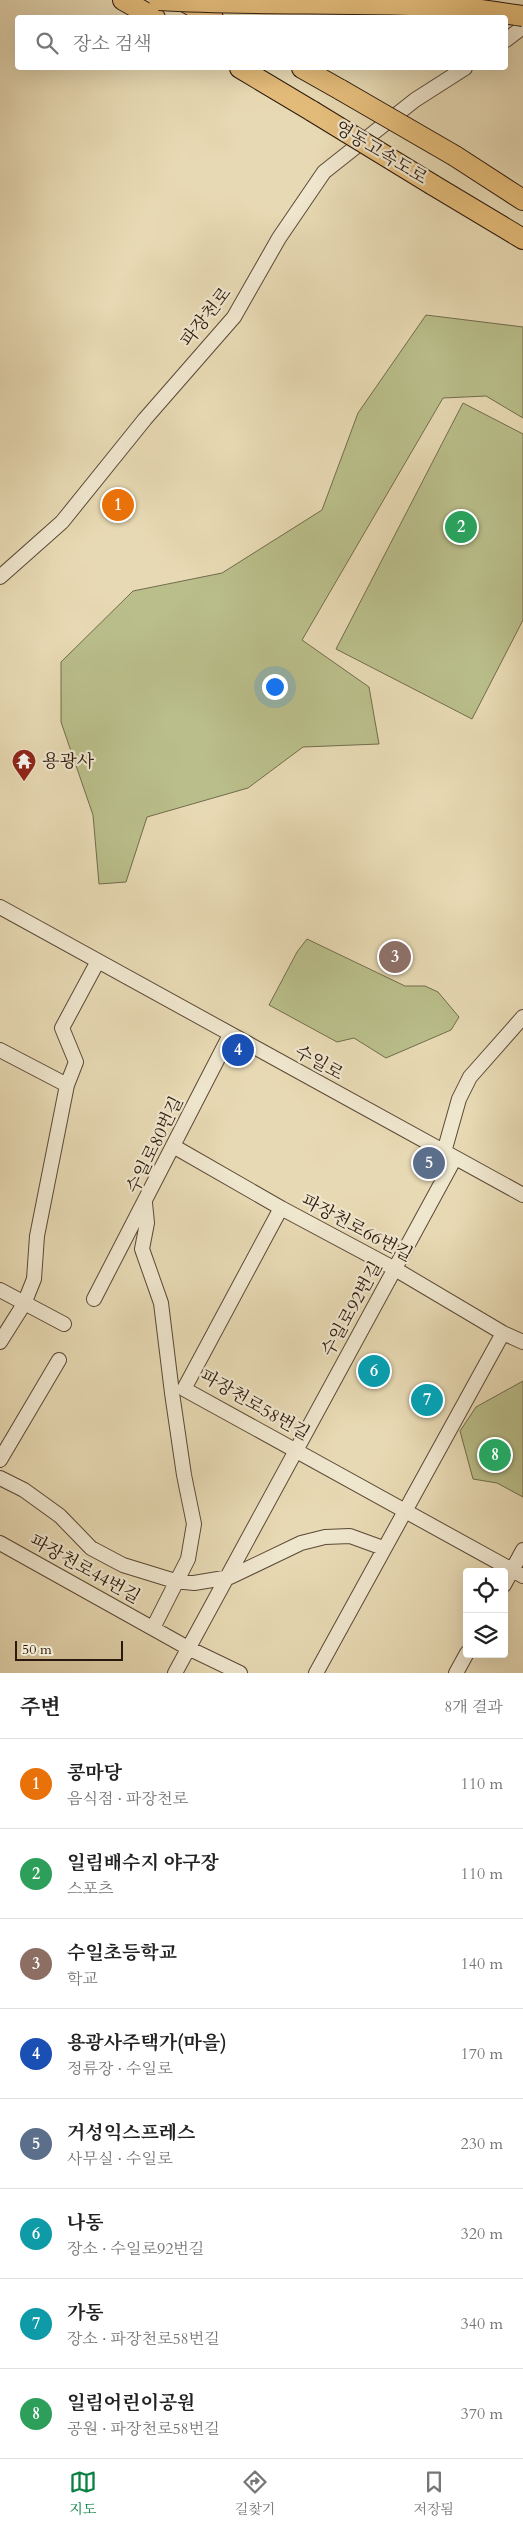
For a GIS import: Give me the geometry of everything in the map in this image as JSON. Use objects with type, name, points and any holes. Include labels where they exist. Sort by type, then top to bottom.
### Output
[{"type":"highway","points":[[123,0],[150,15]]},
{"type":"highway","points":[[159,0],[212,3],[374,4],[458,8],[523,16]]},
{"type":"highway","points":[[182,0],[208,15]]},
{"type":"highway","name":"영동고속도로","points":[[243,70],[523,239]]},
{"type":"highway","name":"영동고속도로","points":[[306,70],[455,156],[523,200]]},
{"type":"street","points":[[487,0],[489,15]]},
{"type":"street","points":[[508,38],[523,27]]},
{"type":"street","name":"파장천로","points":[[2,573],[62,522],[145,419],[234,317],[279,238],[324,172],[415,100],[463,70]]},
{"type":"street","name":"수일로","points":[[0,907],[523,1195]]},
{"type":"street","points":[[0,1342],[24,1304],[34,1279],[37,1236],[66,1085],[76,1062],[62,1028],[98,961]]},
{"type":"street","name":"수일로92번길","points":[[175,1673],[230,1577],[295,1450],[395,1269],[449,1155],[459,1099],[470,1077],[523,1017]]},
{"type":"street","name":"수일로80번길","points":[[172,1393],[161,1302],[142,1249],[147,1223],[144,1203],[230,1035]]},
{"type":"street","points":[[0,1050],[66,1085]]},
{"type":"street","name":"파장천로66번길","points":[[173,1146],[395,1269],[503,1333],[523,1342]]},
{"type":"street","points":[[94,1300],[144,1203]]},
{"type":"street","name":"파장천로58번길","points":[[282,1208],[184,1389],[518,1573]]},
{"type":"street","points":[[0,1290],[64,1324]]},
{"type":"street","points":[[316,1673],[383,1548],[503,1333]]},
{"type":"street","points":[[0,1460],[60,1360]]},
{"type":"street","name":"파장천로44번길","points":[[153,1628],[175,1581],[188,1559],[194,1524],[184,1475],[172,1393]]},
{"type":"street","points":[[0,1478],[24,1490],[60,1516],[91,1548],[123,1566],[175,1581],[194,1583],[230,1577],[301,1543],[325,1537],[350,1536],[383,1548]]},
{"type":"street","name":"파장천로44번길","points":[[0,1543],[188,1648],[240,1673]]},
{"type":"street","points":[[508,1582],[518,1573],[523,1550]]},
{"type":"street","points":[[456,1673],[464,1658]]},
{"type":"green space","points":[[426,315],[523,327],[523,418],[486,396],[443,398],[302,640],[369,687],[379,744],[303,747],[248,788],[147,817],[126,882],[99,884],[93,815],[61,722],[61,662],[133,591],[222,573],[322,510],[358,413]]},
{"type":"green space","points":[[463,403],[523,434],[523,620],[472,719],[336,649]]},
{"type":"green space","points":[[307,939],[405,986],[425,986],[438,992],[459,1017],[451,1030],[386,1058],[354,1038],[337,1042],[269,1005],[297,952]]},
{"type":"green space","points":[[523,1381],[523,1497],[497,1483],[473,1479],[460,1431],[476,1407]]},
{"type":"place","name":"콩마당","points":[[118,505]]},
{"type":"place","name":"일림배수지 야구장","points":[[461,527]]},
{"type":"place","name":"용광사","points":[[24,782]]},
{"type":"place","name":"수일초등학교","points":[[395,957]]},
{"type":"place","name":"용광사주택가(마을)","points":[[238,1050]]},
{"type":"place","name":"거성익스프레스","points":[[429,1163]]},
{"type":"place","name":"나동","points":[[374,1371]]},
{"type":"place","name":"가동","points":[[427,1400]]},
{"type":"place","name":"일림어린이공원","points":[[495,1455]]}]
